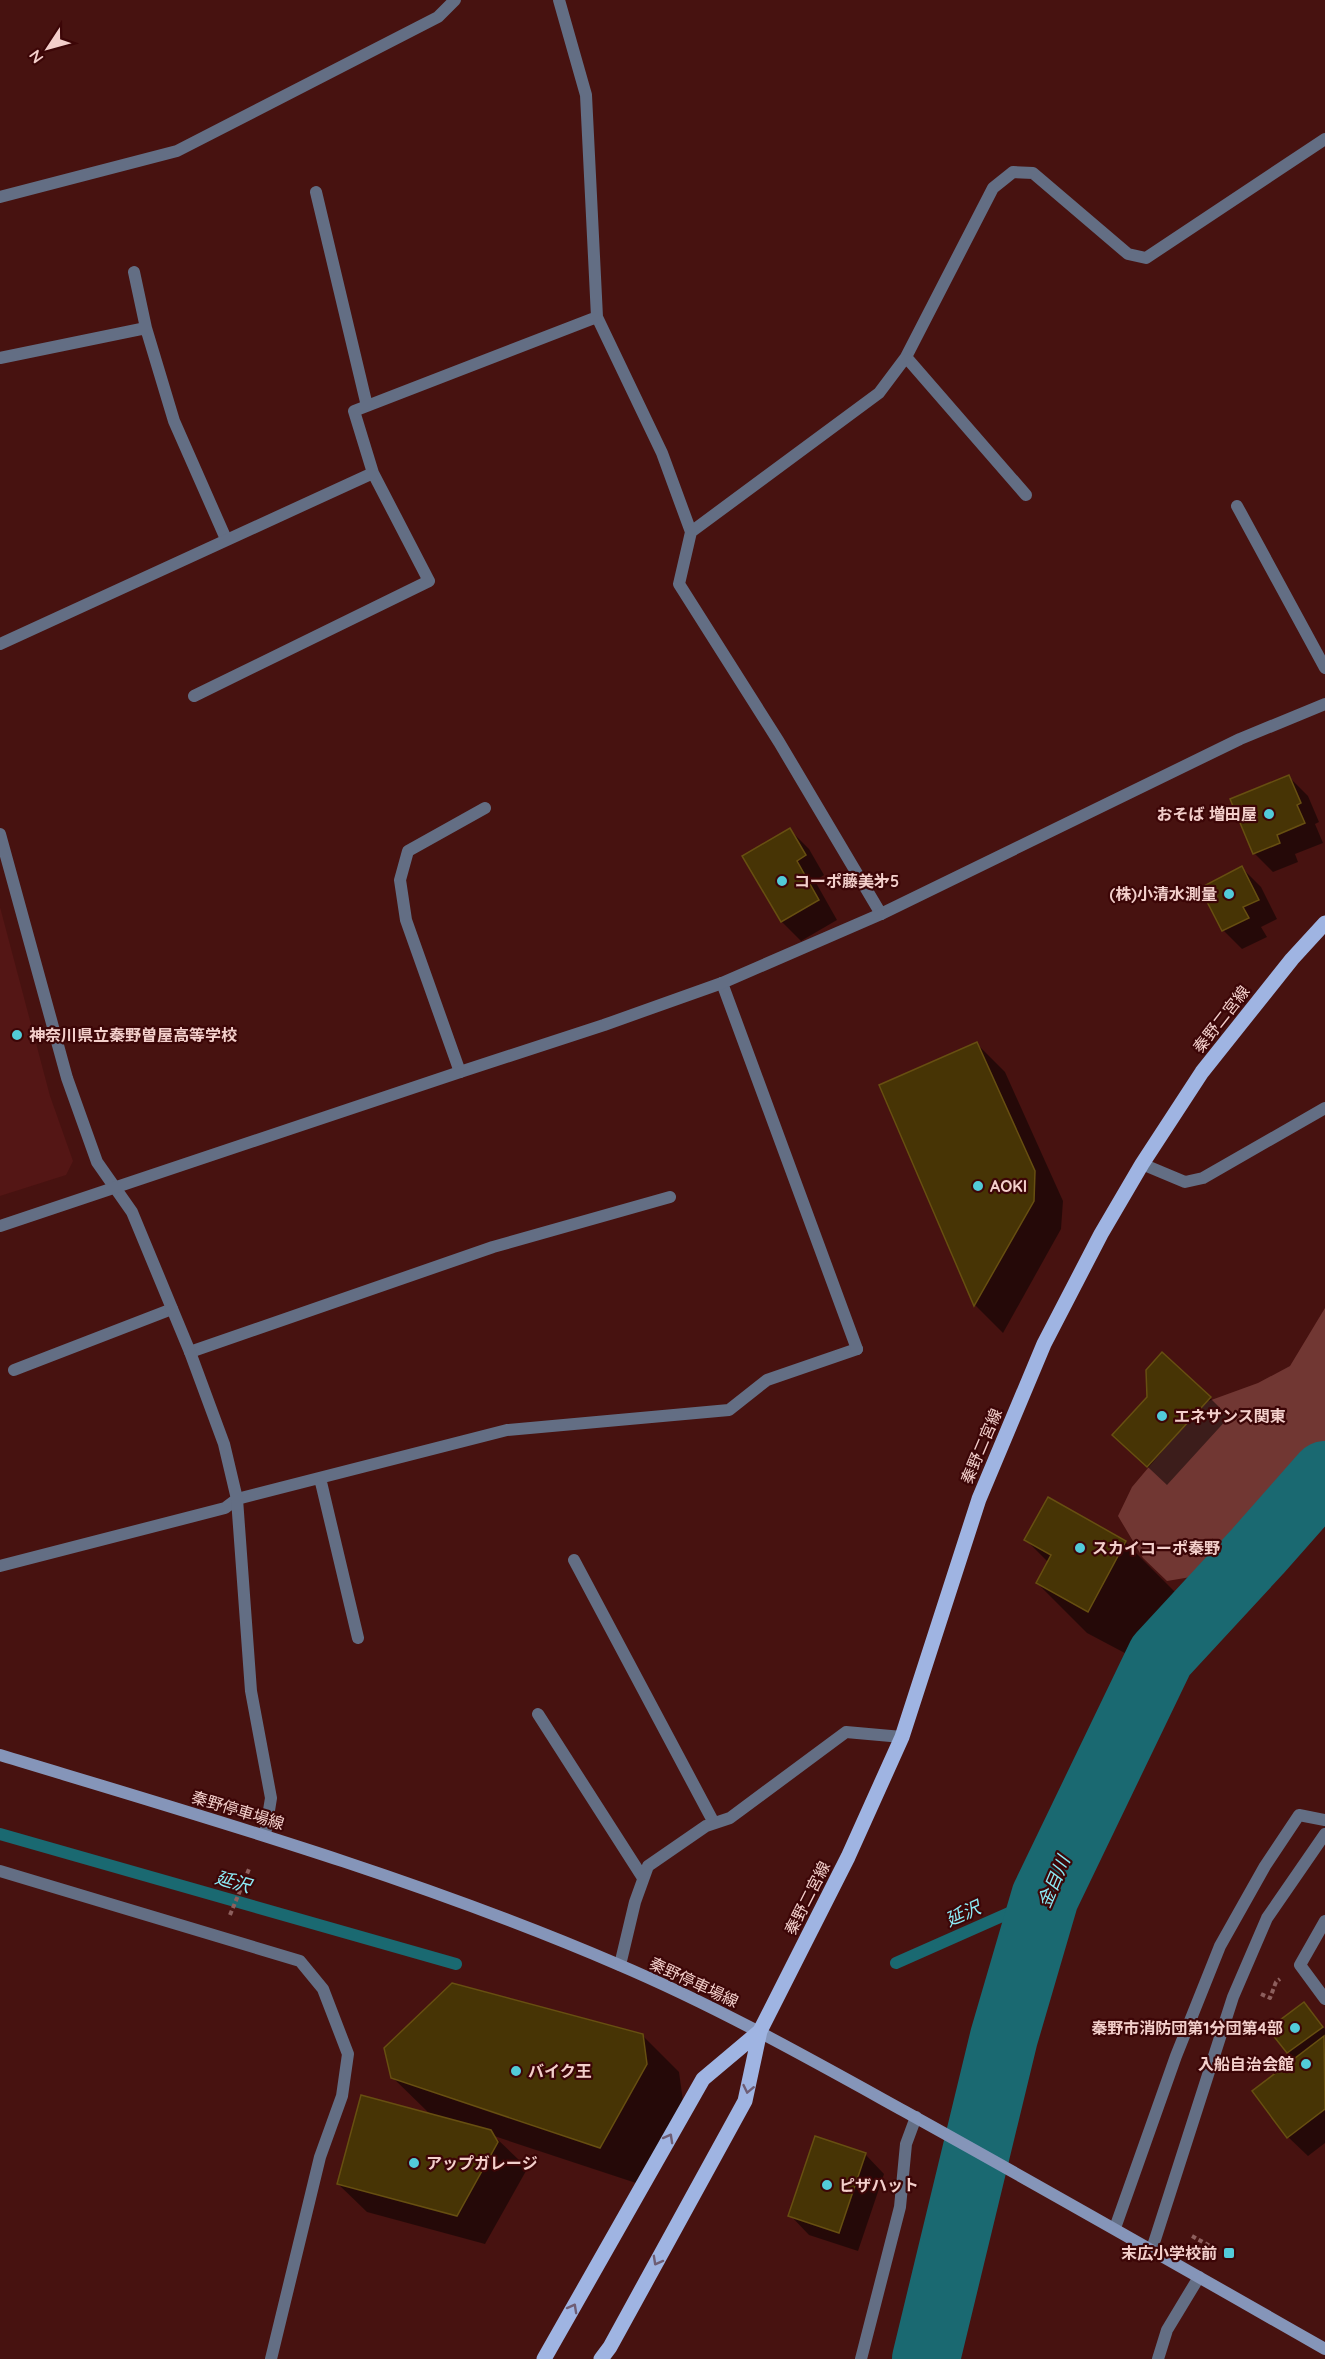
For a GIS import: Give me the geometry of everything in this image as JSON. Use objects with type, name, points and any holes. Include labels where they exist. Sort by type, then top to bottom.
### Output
[{"type":"main road","name":"秦野二宮線","points":[[760,2031],[848,1857],[902,1737],[979,1498],[1044,1344],[1101,1234],[1142,1164],[1202,1072],[1292,958],[1325,923]]},
{"type":"main road","name":"秦野停車場線","points":[[0,1755],[265,1835],[471,1904],[620,1965],[760,2031],[1075,2205],[1325,2349]]},
{"type":"main road","points":[[606,2355],[745,2100],[760,2031]]},
{"type":"main road","points":[[544,2359],[703,2079],[760,2031]]},
{"type":"street","points":[[0,197],[177,151],[438,17],[455,0]]},
{"type":"street","points":[[559,0],[586,95],[597,317],[662,453],[692,532],[680,584],[779,742],[881,914]]},
{"type":"street","points":[[692,532],[879,393],[906,357],[993,188],[1013,172],[1034,173],[1128,254],[1146,258],[1325,139]]},
{"type":"street","points":[[316,192],[367,406]]},
{"type":"street","points":[[134,272],[146,328],[174,421],[226,539]]},
{"type":"street","points":[[194,696],[429,581],[373,473],[354,411],[597,317]]},
{"type":"street","points":[[0,358],[146,328]]},
{"type":"street","points":[[906,357],[1026,495]]},
{"type":"street","points":[[0,644],[373,473]]},
{"type":"street","points":[[1237,506],[1325,668]]},
{"type":"street","points":[[0,1226],[604,1025],[722,983],[881,914],[1240,739],[1325,704]]},
{"type":"street","points":[[460,1072],[406,920],[400,880],[408,851],[485,808]]},
{"type":"street","points":[[0,834],[67,1078],[97,1161],[132,1212],[225,1444],[237,1499],[251,1691],[271,1798],[265,1835]]},
{"type":"street","points":[[0,1566],[225,1508],[237,1499],[507,1430],[729,1410],[767,1380],[857,1348],[722,983]]},
{"type":"street","points":[[1142,1164],[1185,1182],[1203,1178],[1325,1108]]},
{"type":"street","points":[[190,1352],[493,1247],[670,1197]]},
{"type":"street","points":[[14,1370],[172,1309]]},
{"type":"street","points":[[320,1478],[358,1638]]},
{"type":"street","points":[[574,1560],[714,1823]]},
{"type":"street","points":[[538,1714],[643,1878]]},
{"type":"street","points":[[620,1965],[635,1902],[648,1866],[706,1826],[730,1818],[846,1732],[902,1737]]},
{"type":"street","points":[[1115,2228],[1176,2056],[1220,1946],[1265,1866],[1299,1815],[1325,1820]]},
{"type":"street","points":[[1152,2249],[1233,1997],[1267,1918],[1325,1834]]},
{"type":"street","points":[[0,1871],[300,1960],[323,1989],[348,2054],[342,2096],[320,2157],[271,2359]]},
{"type":"street","points":[[1325,1921],[1300,1965],[1325,1999]]},
{"type":"street","points":[[861,2359],[900,2207],[906,2144],[916,2117]]},
{"type":"street","points":[[1158,2359],[1167,2330],[1199,2277]]},
{"type":"path","points":[[229,1917],[249,1869]]},
{"type":"path","points":[[1265,1995],[1270,1998],[1276,1982]]},
{"type":"path","points":[[1192,2236],[1210,2246]]},
{"type":"shaded area","name":"神奈川県立秦野曽屋高等学校","points":[[0,907],[50,1096],[73,1161],[66,1175],[0,1196]]},
{"type":"shaded area","points":[[1325,1308],[1325,1461],[1309,1461],[1301,1491],[1266,1521],[1248,1545],[1203,1575],[1167,1581],[1143,1558],[1118,1516],[1132,1487],[1203,1403],[1258,1383],[1290,1366]]},
{"type":"building","name":"おそば 増田屋","points":[[1289,775],[1301,803],[1297,805],[1305,823],[1277,835],[1280,843],[1253,854],[1230,799]]},
{"type":"building","name":"コーポ藤美㐧5","points":[[790,828],[806,855],[797,861],[819,900],[781,922],[742,856]]},
{"type":"building","name":"(株)小清水測量","points":[[1242,866],[1259,900],[1243,907],[1249,918],[1222,931],[1200,888]]},
{"type":"building","name":"AOKI","points":[[977,1042],[1035,1171],[1034,1201],[974,1306],[879,1085]]},
{"type":"building","name":"エネサンス関東","points":[[1162,1352],[1211,1397],[1147,1467],[1112,1435],[1147,1397],[1146,1370]]},
{"type":"building","name":"スカイコーポ秦野","points":[[1048,1497],[1126,1541],[1088,1612],[1036,1583],[1051,1555],[1024,1540]]},
{"type":"building","name":"バイク王","points":[[452,1983],[643,2034],[647,2064],[600,2148],[391,2078],[384,2048]]},
{"type":"building","name":"秦野市消防団第1分団第4部","points":[[1304,2002],[1323,2027],[1287,2053],[1268,2029]]},
{"type":"building","name":"入船自治会館","points":[[1324,2036],[1325,2109],[1287,2138],[1252,2091]]},
{"type":"building","name":"アップガレージ","points":[[361,2095],[491,2130],[498,2142],[457,2216],[337,2184]]},
{"type":"building","name":"ピザハット","points":[[815,2136],[866,2153],[839,2233],[788,2216]]},
{"type":"waterway","name":"金目川","points":[[926,2359],[1004,2037],[1045,1897],[1161,1656],[1325,1475]]},
{"type":"waterway","name":"延沢","points":[[0,1834],[456,1964]]},
{"type":"waterway","name":"延沢","points":[[896,1963],[1045,1897]]},
{"type":"place","name":"おそば 増田屋","points":[[1269,814]]},
{"type":"place","name":"コーポ藤美㐧5","points":[[782,881]]},
{"type":"place","name":"(株)小清水測量","points":[[1229,894]]},
{"type":"place","name":"神奈川県立秦野曽屋高等学校","points":[[17,1035]]},
{"type":"place","name":"AOKI","points":[[978,1186]]},
{"type":"place","name":"エネサンス関東","points":[[1162,1416]]},
{"type":"place","name":"スカイコーポ秦野","points":[[1080,1548]]},
{"type":"place","name":"秦野市消防団第1分団第4部","points":[[1295,2028]]},
{"type":"place","name":"入船自治会館","points":[[1306,2064]]},
{"type":"place","name":"バイク王","points":[[516,2071]]},
{"type":"place","name":"アップガレージ","points":[[414,2163]]},
{"type":"place","name":"ピザハット","points":[[827,2185]]},
{"type":"place","name":"末広小学校前","points":[[1229,2253]]}]
